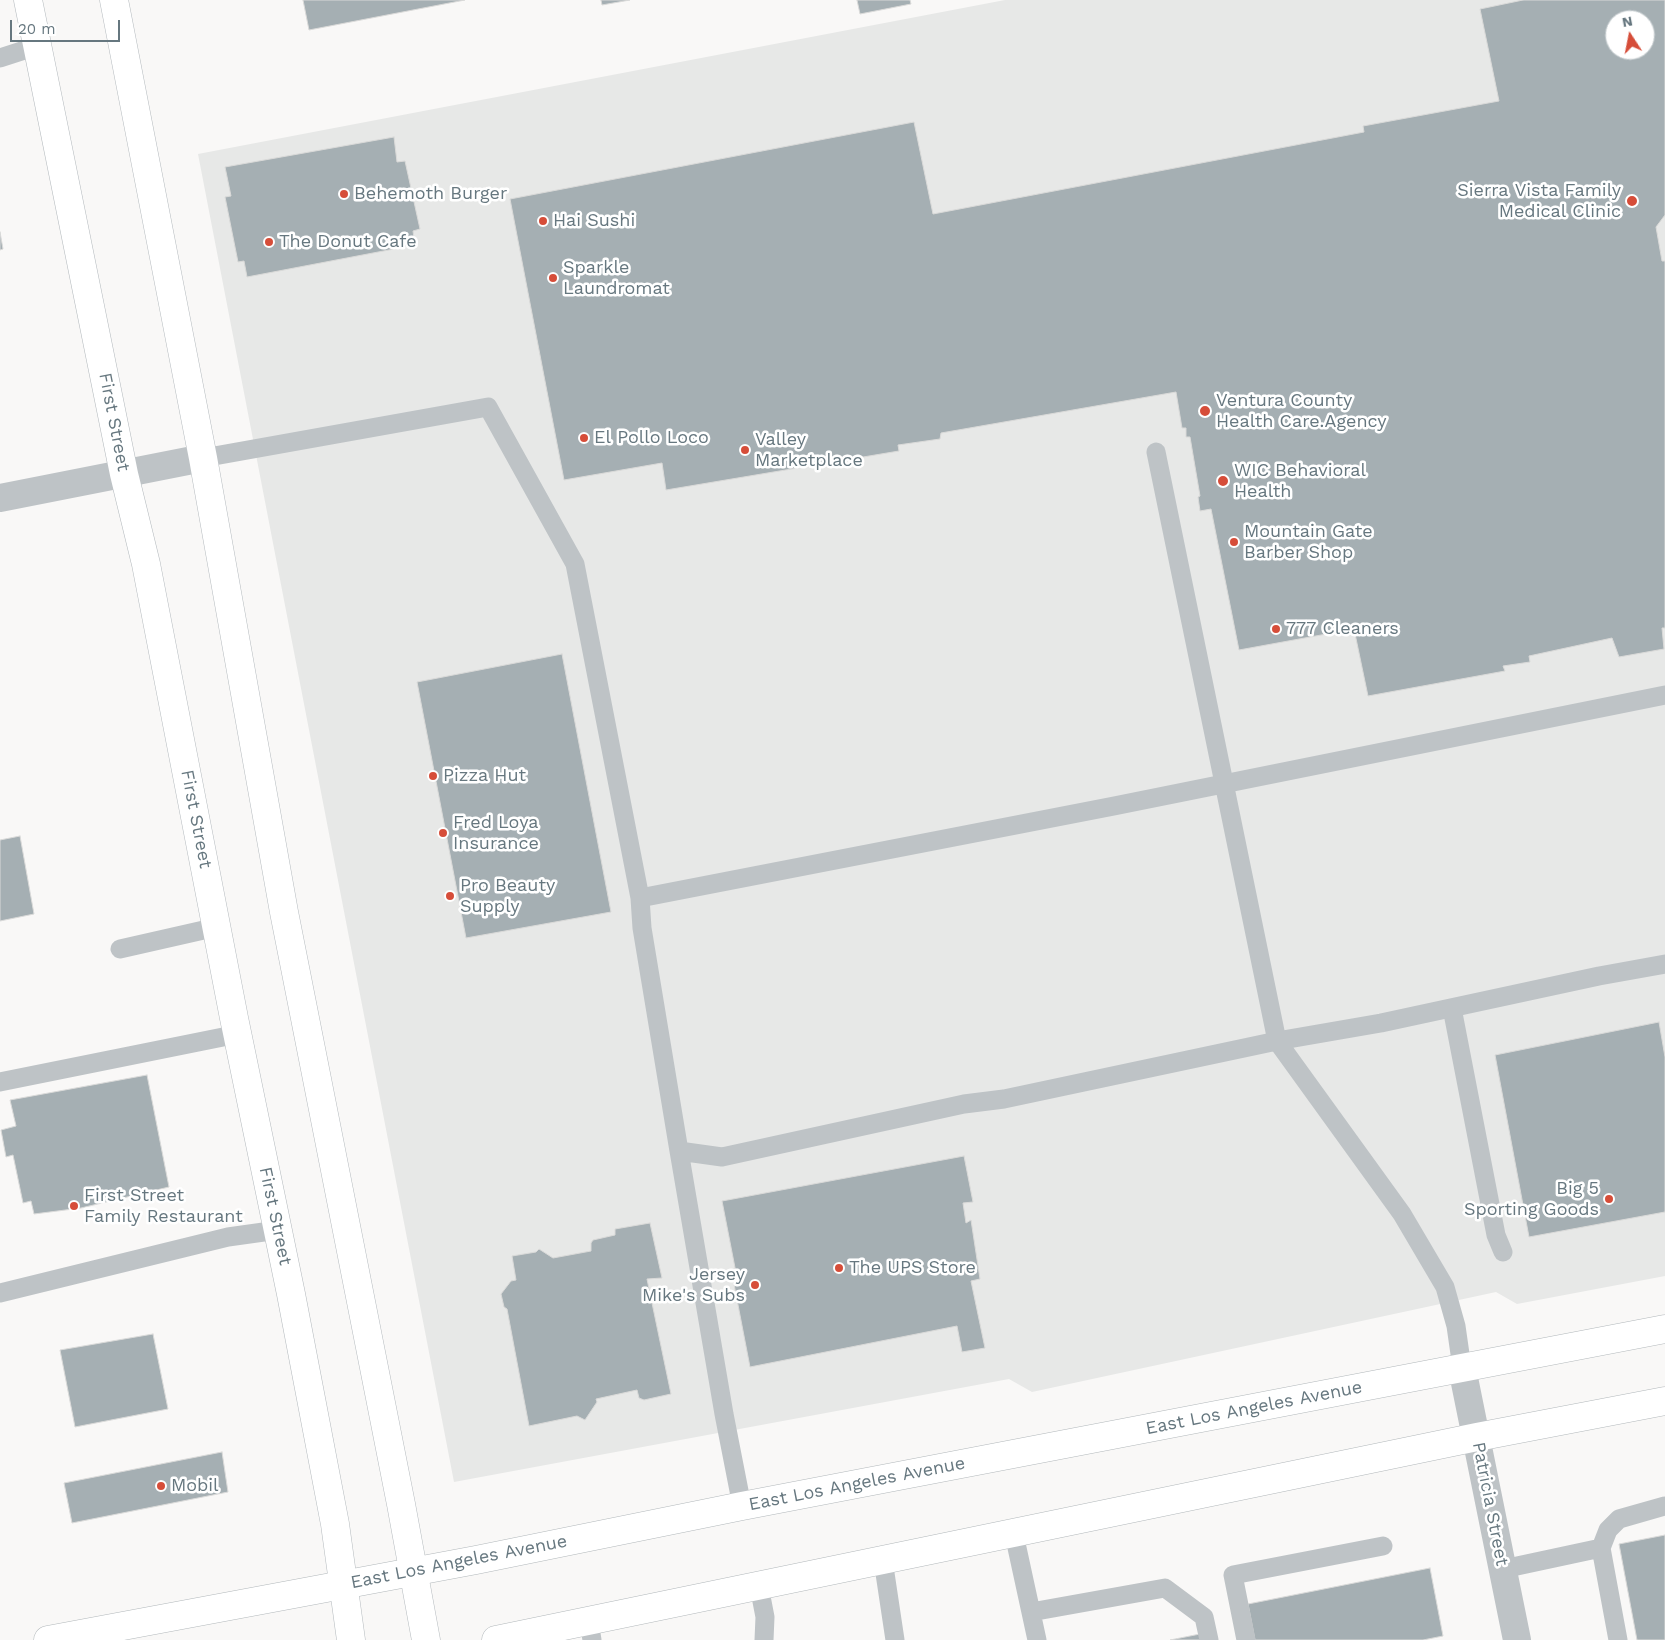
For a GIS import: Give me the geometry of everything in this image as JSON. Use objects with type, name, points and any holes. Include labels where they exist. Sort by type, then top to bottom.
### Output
[{"type":"main road","name":"First Street","points":[[28,0],[124,474],[148,574],[278,1230],[335,1524],[351,1640]]},
{"type":"main road","points":[[114,0],[203,458],[284,912],[426,1640]]},
{"type":"main road","name":"East Los Angeles Avenue","points":[[48,1640],[495,1556],[742,1506],[1665,1329]]},
{"type":"main road","points":[[496,1640],[590,1630],[759,1586],[1477,1437],[1665,1401]]},
{"type":"street","points":[[0,498],[203,458]]},
{"type":"street","name":"Patricia Street","points":[[1462,1368],[1517,1640]]},
{"type":"lane","points":[[0,58],[37,46]]},
{"type":"lane","points":[[203,458],[488,407],[576,564],[640,898],[642,928],[679,1151],[724,1414],[742,1506]]},
{"type":"lane","points":[[1156,452],[1277,1041],[1402,1214],[1445,1287],[1456,1326],[1462,1368]]},
{"type":"lane","points":[[640,898],[1665,695]]},
{"type":"lane","points":[[120,949],[217,927]]},
{"type":"lane","points":[[679,1151],[722,1157],[964,1104],[1004,1099],[1277,1041],[1452,1008],[1599,976],[1665,964]]},
{"type":"lane","points":[[1452,1008],[1496,1235],[1503,1252]]},
{"type":"lane","points":[[0,1082],[238,1034]]},
{"type":"lane","points":[[0,1293],[228,1237],[278,1230]]},
{"type":"lane","points":[[1618,1640],[1601,1548],[1608,1530],[1618,1519],[1665,1506]]},
{"type":"lane","points":[[1014,1534],[1037,1640]]},
{"type":"lane","points":[[1246,1640],[1233,1575],[1383,1546]]},
{"type":"lane","points":[[1503,1568],[1601,1548]]},
{"type":"lane","points":[[883,1560],[894,1640]]},
{"type":"lane","points":[[759,1586],[765,1618],[764,1640]]},
{"type":"lane","points":[[1031,1612],[1165,1588],[1204,1617],[1209,1640]]},
{"type":"shaded area","points":[[1005,0],[1665,0],[1665,1276],[1517,1304],[1496,1292],[1032,1392],[1009,1379],[454,1482],[198,154]]},
{"type":"building","points":[[303,0],[465,0],[309,30]]},
{"type":"building","points":[[601,0],[630,0],[602,5]]},
{"type":"building","points":[[857,0],[910,0],[911,4],[860,14]]},
{"type":"building","points":[[1523,0],[1665,0],[1665,215],[1656,227],[1662,261],[1665,261],[1665,628],[1662,628],[1664,649],[1619,657],[1612,638],[1529,656],[1530,662],[1503,666],[1505,671],[1368,696],[1354,629],[1239,650],[1211,509],[1200,511],[1198,497],[1200,496],[1190,437],[1186,437],[1186,428],[1182,428],[1176,392],[941,433],[940,439],[898,445],[899,451],[666,490],[662,463],[564,480],[510,199],[914,122],[933,214],[1364,132],[1363,126],[1499,101],[1480,9]]},
{"type":"building","points":[[394,137],[397,162],[405,161],[420,229],[413,231],[415,245],[247,277],[244,261],[238,262],[225,197],[231,196],[225,167]]},
{"type":"building","points":[[0,232],[3,249],[0,250]]},
{"type":"building","points":[[562,654],[611,912],[466,938],[417,682]]},
{"type":"building","points":[[20,836],[34,914],[0,921],[0,840]]},
{"type":"building","points":[[1659,1022],[1665,1057],[1665,1212],[1529,1237],[1495,1055]]},
{"type":"building","points":[[147,1075],[169,1187],[81,1208],[34,1214],[31,1201],[23,1203],[13,1155],[6,1157],[1,1130],[16,1126],[10,1100]]},
{"type":"building","points":[[964,1156],[973,1202],[963,1203],[966,1223],[971,1220],[980,1279],[971,1281],[985,1348],[962,1352],[957,1326],[750,1367],[733,1279],[737,1278],[722,1201]]},
{"type":"building","points":[[650,1223],[662,1278],[647,1279],[671,1394],[644,1400],[639,1398],[637,1390],[596,1399],[597,1402],[585,1420],[577,1416],[529,1426],[507,1309],[504,1307],[501,1294],[511,1281],[516,1280],[512,1256],[536,1252],[539,1249],[553,1258],[591,1251],[593,1240],[615,1235],[615,1229]]},
{"type":"building","points":[[153,1334],[168,1409],[75,1427],[60,1350]]},
{"type":"building","points":[[222,1452],[228,1492],[72,1523],[64,1483]]},
{"type":"building","points":[[1665,1535],[1665,1640],[1637,1640],[1619,1544]]},
{"type":"building","points":[[1430,1568],[1443,1636],[1423,1640],[1255,1640],[1248,1604]]},
{"type":"building","points":[[1200,1634],[1201,1640],[1170,1640]]},
{"type":"place","name":"Behemoth Burger","points":[[344,194]]},
{"type":"place","name":"Sierra Vista Family Medical Clinic","points":[[1632,201]]},
{"type":"place","name":"Hai Sushi","points":[[543,221]]},
{"type":"place","name":"The Donut Cafe","points":[[269,242]]},
{"type":"place","name":"Sparkle Laundromat","points":[[553,278]]},
{"type":"place","name":"Ventura County Health Care.Agency","points":[[1205,411]]},
{"type":"place","name":"El Pollo Loco","points":[[584,438]]},
{"type":"place","name":"Valley Marketplace","points":[[745,450]]},
{"type":"place","name":"WIC Behavioral Health","points":[[1223,481]]},
{"type":"place","name":"Mountain Gate Barber Shop","points":[[1234,542]]},
{"type":"place","name":"777 Cleaners","points":[[1276,629]]},
{"type":"place","name":"Pizza Hut","points":[[433,776]]},
{"type":"place","name":"Fred Loya Insurance","points":[[443,833]]},
{"type":"place","name":"Pro Beauty Supply","points":[[450,896]]},
{"type":"place","name":"Big 5 Sporting Goods","points":[[1609,1199]]},
{"type":"place","name":"First Street Family Restaurant","points":[[74,1206]]},
{"type":"place","name":"The UPS Store","points":[[839,1268]]},
{"type":"place","name":"Jersey Mike's Subs","points":[[755,1285]]},
{"type":"place","name":"Mobil","points":[[161,1486]]}]
